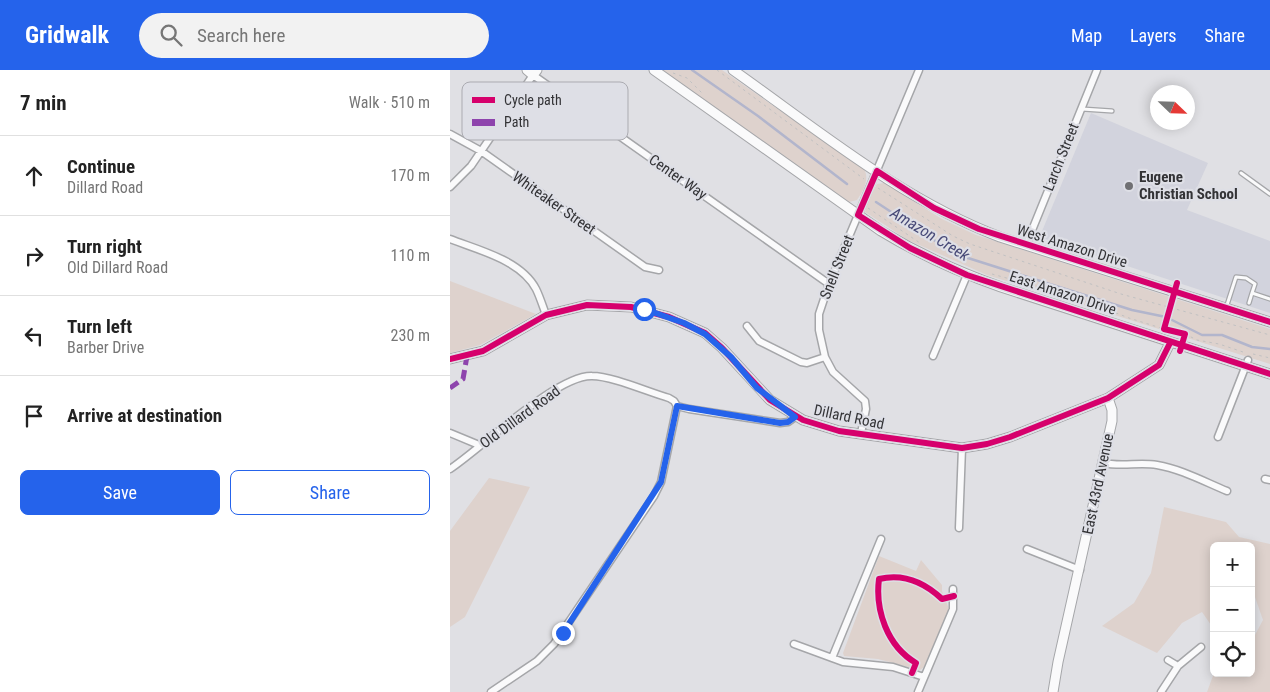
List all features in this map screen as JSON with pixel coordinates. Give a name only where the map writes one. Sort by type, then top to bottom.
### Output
[{"type":"street","name":"East Amazon Drive","points":[[654,70],[858,215],[910,248],[967,275],[1170,343],[1247,363],[1270,374]]},
{"type":"street","name":"Snell Street","points":[[861,434],[866,409],[865,401],[833,372],[825,357],[818,322],[821,306],[829,284],[919,70]]},
{"type":"street","name":"Larch Street","points":[[1026,245],[1097,70]]},
{"type":"street","name":"West Amazon Drive","points":[[736,71],[914,196],[957,220],[1026,245],[1270,322]]},
{"type":"street","name":"Center Way","points":[[532,72],[546,82]]},
{"type":"street","name":"Whiteaker Street","points":[[450,134],[481,151],[645,267],[659,270]]},
{"type":"street","points":[[450,187],[459,180],[488,140]]},
{"type":"street","name":"Center Way","points":[[627,140],[829,284]]},
{"type":"street","points":[[450,239],[502,261],[526,276],[536,288],[546,315]]},
{"type":"street","points":[[933,356],[967,275]]},
{"type":"street","name":"Dillard Road","points":[[450,359],[483,351],[546,315],[587,306],[618,305],[644,309],[684,323],[714,340],[757,388],[795,417],[820,427],[962,448],[975,447],[1003,439],[1108,398],[1159,365],[1170,343]]},
{"type":"street","points":[[747,326],[759,341],[800,362],[807,363],[825,357]]},
{"type":"street","points":[[1218,437],[1247,363]]},
{"type":"street","name":"Old Dillard Road","points":[[450,469],[551,392],[589,376],[605,378],[669,398],[677,406],[780,423],[788,422],[795,417]]},
{"type":"street","name":"East 43rd Avenue","points":[[1053,692],[1060,648],[1080,570],[1112,415],[1108,398]]},
{"type":"street","points":[[491,692],[537,661],[554,644],[654,496],[661,482],[677,406]]},
{"type":"street","points":[[450,433],[479,446]]},
{"type":"street","points":[[959,528],[962,448]]},
{"type":"street","points":[[1103,463],[1119,466],[1160,465],[1227,491]]},
{"type":"street","points":[[832,658],[881,539]]},
{"type":"street","points":[[1027,549],[1080,570]]},
{"type":"street","points":[[918,692],[953,609],[953,590]]},
{"type":"street","points":[[794,644],[832,658],[853,663],[893,667],[924,677]]},
{"type":"street","points":[[1161,692],[1178,666],[1201,648]]},
{"type":"street","points":[[1168,660],[1178,666]]},
{"type":"lane","points":[[1081,109],[1112,111]]},
{"type":"lane","points":[[1241,173],[1270,194]]},
{"type":"lane","points":[[1226,308],[1236,277],[1246,278],[1255,284],[1249,303]]},
{"type":"lane","points":[[1252,293],[1270,299]]},
{"type":"path","points":[[670,72],[687,78],[709,99]]},
{"type":"path","points":[[863,205],[924,246]]},
{"type":"path","points":[[989,274],[1014,279],[1075,297],[1129,318],[1169,328],[1184,337],[1247,363],[1263,364]]},
{"type":"path","points":[[1168,313],[1174,292]]},
{"type":"path","points":[[1184,337],[1219,344],[1270,358]]},
{"type":"shaded area","points":[[662,70],[722,70],[864,169],[866,181],[859,197],[857,200],[849,202]]},
{"type":"shaded area","name":"Eugene Christian School","points":[[1091,113],[1208,163],[1187,210],[1270,241],[1270,313],[1040,236]]},
{"type":"shaded area","points":[[884,183],[942,219],[976,235],[1270,329],[1270,364],[987,275],[908,240],[865,212],[868,200],[877,184]]},
{"type":"shaded area","points":[[450,281],[536,314],[480,345],[450,353]]},
{"type":"shaded area","points":[[489,478],[530,487],[465,617],[450,627],[450,531]]},
{"type":"shaded area","points":[[1164,507],[1226,522],[1239,537],[1270,544],[1270,692],[1207,692],[1213,677],[1255,677],[1255,635],[1263,620],[1255,597],[1255,542],[1210,542],[1210,624],[1202,612],[1182,623],[1157,653],[1102,626],[1134,603],[1151,573]]},
{"type":"shaded area","points":[[879,556],[916,571],[921,560],[942,585],[942,591],[949,609],[924,667],[920,670],[878,659],[844,656],[843,653]]},
{"type":"waterway","name":"Amazon Creek","points":[[692,70],[758,116],[847,184]]},
{"type":"waterway","name":"Amazon Creek","points":[[876,202],[943,246],[968,258],[1132,310],[1166,317],[1202,335],[1222,335],[1252,347],[1270,349]]},
{"type":"marked path","points":[[450,388],[463,379],[467,356]]},
{"type":"cycle path","points":[[1270,322],[979,229],[934,208],[877,171],[858,215],[910,248],[967,275],[1270,374]]},
{"type":"cycle path","points":[[1177,283],[1164,329],[1185,334],[1180,351]]},
{"type":"cycle path","points":[[450,359],[483,351],[546,315],[587,305],[631,307],[669,317],[705,333],[722,348],[770,400],[803,420],[839,431],[962,448],[987,444],[1010,437],[1108,398],[1159,365],[1170,343]]},
{"type":"cycle path","points":[[912,673],[916,663],[897,647],[890,637],[881,615],[878,591],[879,579],[888,577],[905,578],[921,584],[942,599],[954,596]]},
{"type":"place","name":"Eugene Christian School","points":[[1129,186]]},
{"type":"route","points":[[563,633],[578,606],[654,496],[661,482],[677,406],[780,423],[788,422],[795,417],[770,400],[757,388],[714,340],[696,328],[668,316],[644,309]]}]
